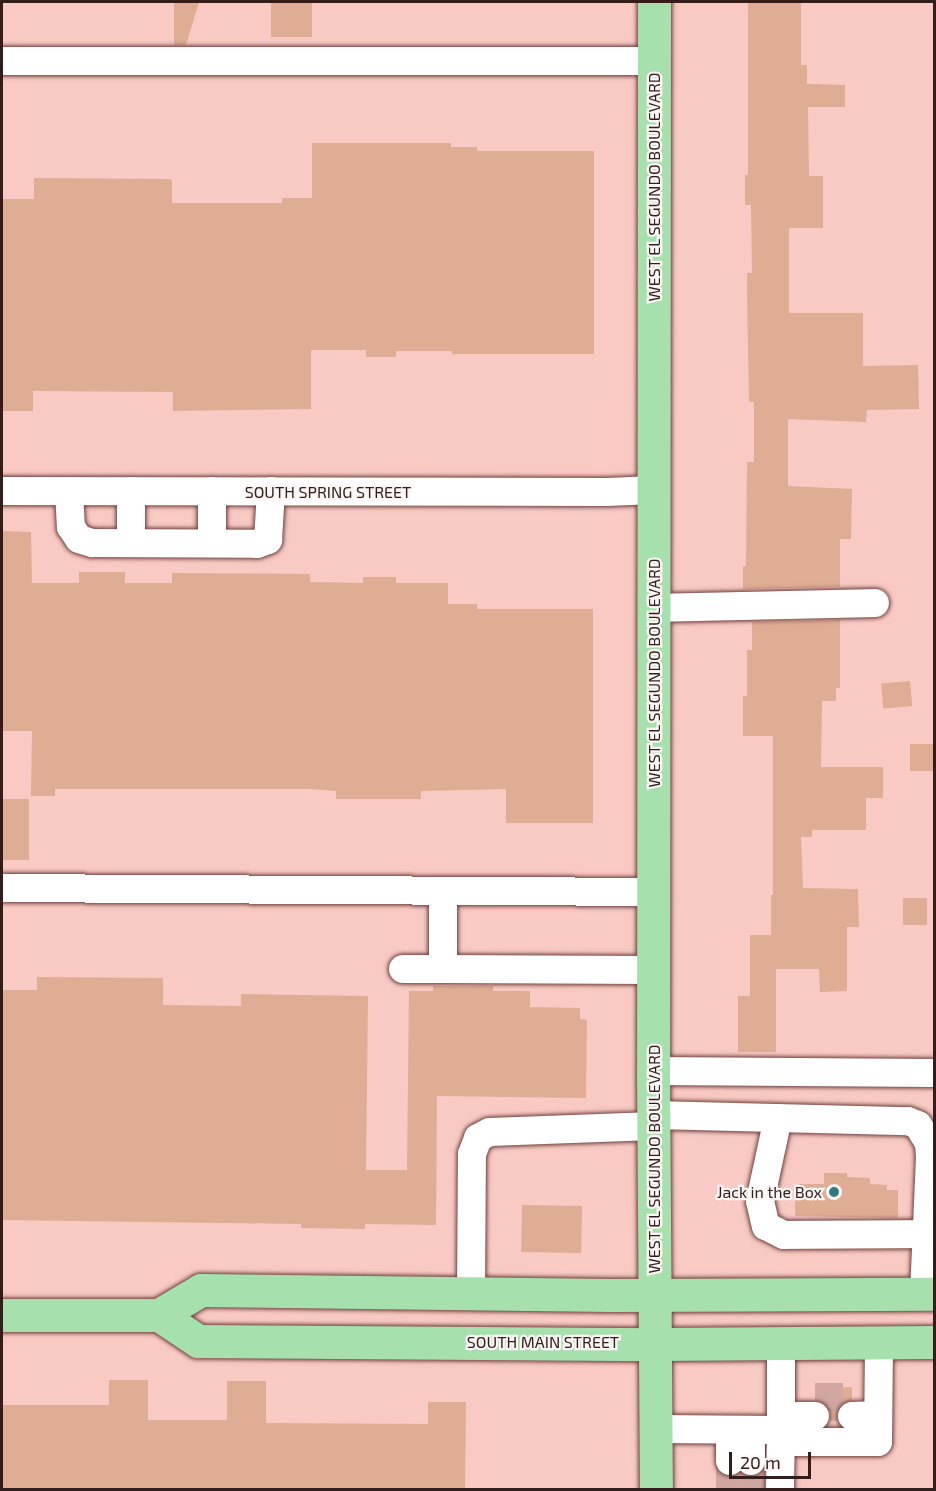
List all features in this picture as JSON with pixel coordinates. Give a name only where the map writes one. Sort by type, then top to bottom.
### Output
[{"type":"main road","name":"WEST EL SEGUNDO BOULEVARD","points":[[654,2],[653,1071],[656,1490]]},
{"type":"main road","points":[[2,1315],[159,1315],[201,1290],[929,1294]]},
{"type":"main road","name":"SOUTH MAIN STREET","points":[[159,1315],[198,1341],[656,1344],[934,1342]]},
{"type":"street","points":[[2,61],[654,61]]},
{"type":"street","name":"SOUTH SPRING STREET","points":[[2,491],[607,492],[654,490]]},
{"type":"street","points":[[69,491],[71,527],[79,539],[92,543],[257,544],[268,540],[271,491]]},
{"type":"street","points":[[131,491],[131,543]]},
{"type":"street","points":[[212,491],[212,543]]},
{"type":"street","points":[[654,608],[875,603]]},
{"type":"street","points":[[2,888],[653,892]]},
{"type":"street","points":[[443,969],[444,891]]},
{"type":"street","points":[[403,969],[653,970]]},
{"type":"street","points":[[653,1071],[934,1073]]},
{"type":"street","points":[[778,1118],[760,1201],[766,1226],[784,1235],[927,1234]]},
{"type":"street","points":[[471,1293],[472,1155],[478,1138],[490,1132],[654,1120],[778,1118],[908,1121],[918,1125],[929,1143],[930,1157],[927,1234],[929,1294]]},
{"type":"street","points":[[781,1421],[878,1442],[865,1406],[879,1342]]},
{"type":"street","points":[[780,1490],[781,1343]]},
{"type":"street","points":[[656,1429],[740,1430],[781,1421],[815,1406]]},
{"type":"street","points":[[740,1430],[741,1461]]},
{"type":"building","points":[[174,2],[199,2],[186,45],[174,45]]},
{"type":"building","points":[[271,2],[312,2],[312,37],[271,37]]},
{"type":"building","points":[[748,2],[801,3],[801,65],[807,65],[807,84],[845,85],[845,107],[808,107],[809,176],[823,176],[823,228],[789,228],[789,313],[863,313],[863,366],[918,365],[919,409],[867,410],[866,422],[788,419],[788,486],[852,489],[851,539],[840,539],[840,587],[743,589],[743,566],[746,566],[747,462],[754,462],[754,402],[749,402],[747,294],[747,273],[752,273],[751,205],[745,205],[745,175],[748,175]]},
{"type":"building","points":[[312,143],[451,143],[451,147],[477,147],[477,151],[594,151],[594,354],[452,354],[452,351],[396,351],[396,357],[366,357],[366,350],[311,350],[311,409],[173,411],[173,392],[33,391],[33,411],[2,411],[2,199],[34,199],[34,178],[170,179],[172,181],[172,203],[282,203],[282,198],[312,198]]},
{"type":"building","points":[[2,531],[31,532],[32,583],[79,583],[79,572],[125,572],[125,583],[172,583],[172,573],[310,574],[310,582],[363,583],[363,577],[396,577],[396,583],[448,583],[448,604],[477,604],[477,609],[593,609],[593,823],[506,823],[506,789],[421,791],[421,799],[336,799],[336,791],[310,789],[55,789],[55,796],[31,796],[32,731],[2,731]]},
{"type":"building","points":[[840,620],[840,688],[836,688],[836,701],[822,701],[821,767],[883,767],[883,798],[866,798],[866,830],[812,830],[812,837],[801,837],[803,888],[858,889],[859,927],[847,927],[847,991],[820,992],[819,969],[776,969],[776,1052],[738,1052],[738,996],[750,996],[750,935],[771,935],[771,895],[773,895],[773,736],[743,736],[743,696],[747,696],[747,650],[752,650],[752,622]]},
{"type":"building","points":[[910,681],[912,706],[883,708],[881,684]]},
{"type":"building","points":[[910,744],[934,744],[934,771],[910,771]]},
{"type":"building","points":[[2,799],[29,799],[29,860],[2,860]]},
{"type":"building","points":[[903,898],[927,898],[927,925],[903,925]]},
{"type":"building","points":[[37,977],[163,978],[163,1005],[241,1006],[241,994],[368,996],[366,1170],[407,1170],[409,991],[433,991],[433,986],[493,986],[493,991],[530,991],[530,1007],[580,1008],[580,1019],[587,1020],[586,1098],[437,1096],[436,1225],[365,1224],[365,1229],[301,1228],[301,1224],[2,1220],[2,990],[37,990]]},
{"type":"building","points":[[824,1173],[847,1173],[847,1177],[870,1178],[870,1184],[887,1185],[887,1190],[898,1190],[898,1218],[795,1216],[795,1192],[799,1192],[799,1184],[824,1184]]},
{"type":"building","points":[[522,1205],[582,1206],[581,1253],[521,1252]]},
{"type":"building","points":[[109,1380],[148,1380],[148,1420],[227,1420],[227,1381],[266,1381],[266,1423],[428,1424],[428,1402],[466,1402],[465,1490],[2,1490],[2,1405],[109,1405]]},
{"type":"building","points":[[852,1387],[852,1400],[838,1408],[837,1421],[830,1421],[830,1408],[824,1402],[815,1400],[815,1388]]},
{"type":"building","points":[[741,1473],[750,1477],[759,1475],[759,1490],[725,1490],[725,1476],[731,1477]]},
{"type":"tunnel","points":[[815,1397],[852,1397]]},
{"type":"tunnel","points":[[730,1461],[730,1490]]},
{"type":"tunnel","points":[[751,1461],[751,1490]]},
{"type":"place","name":"Jack in the Box","points":[[834,1192]]}]
